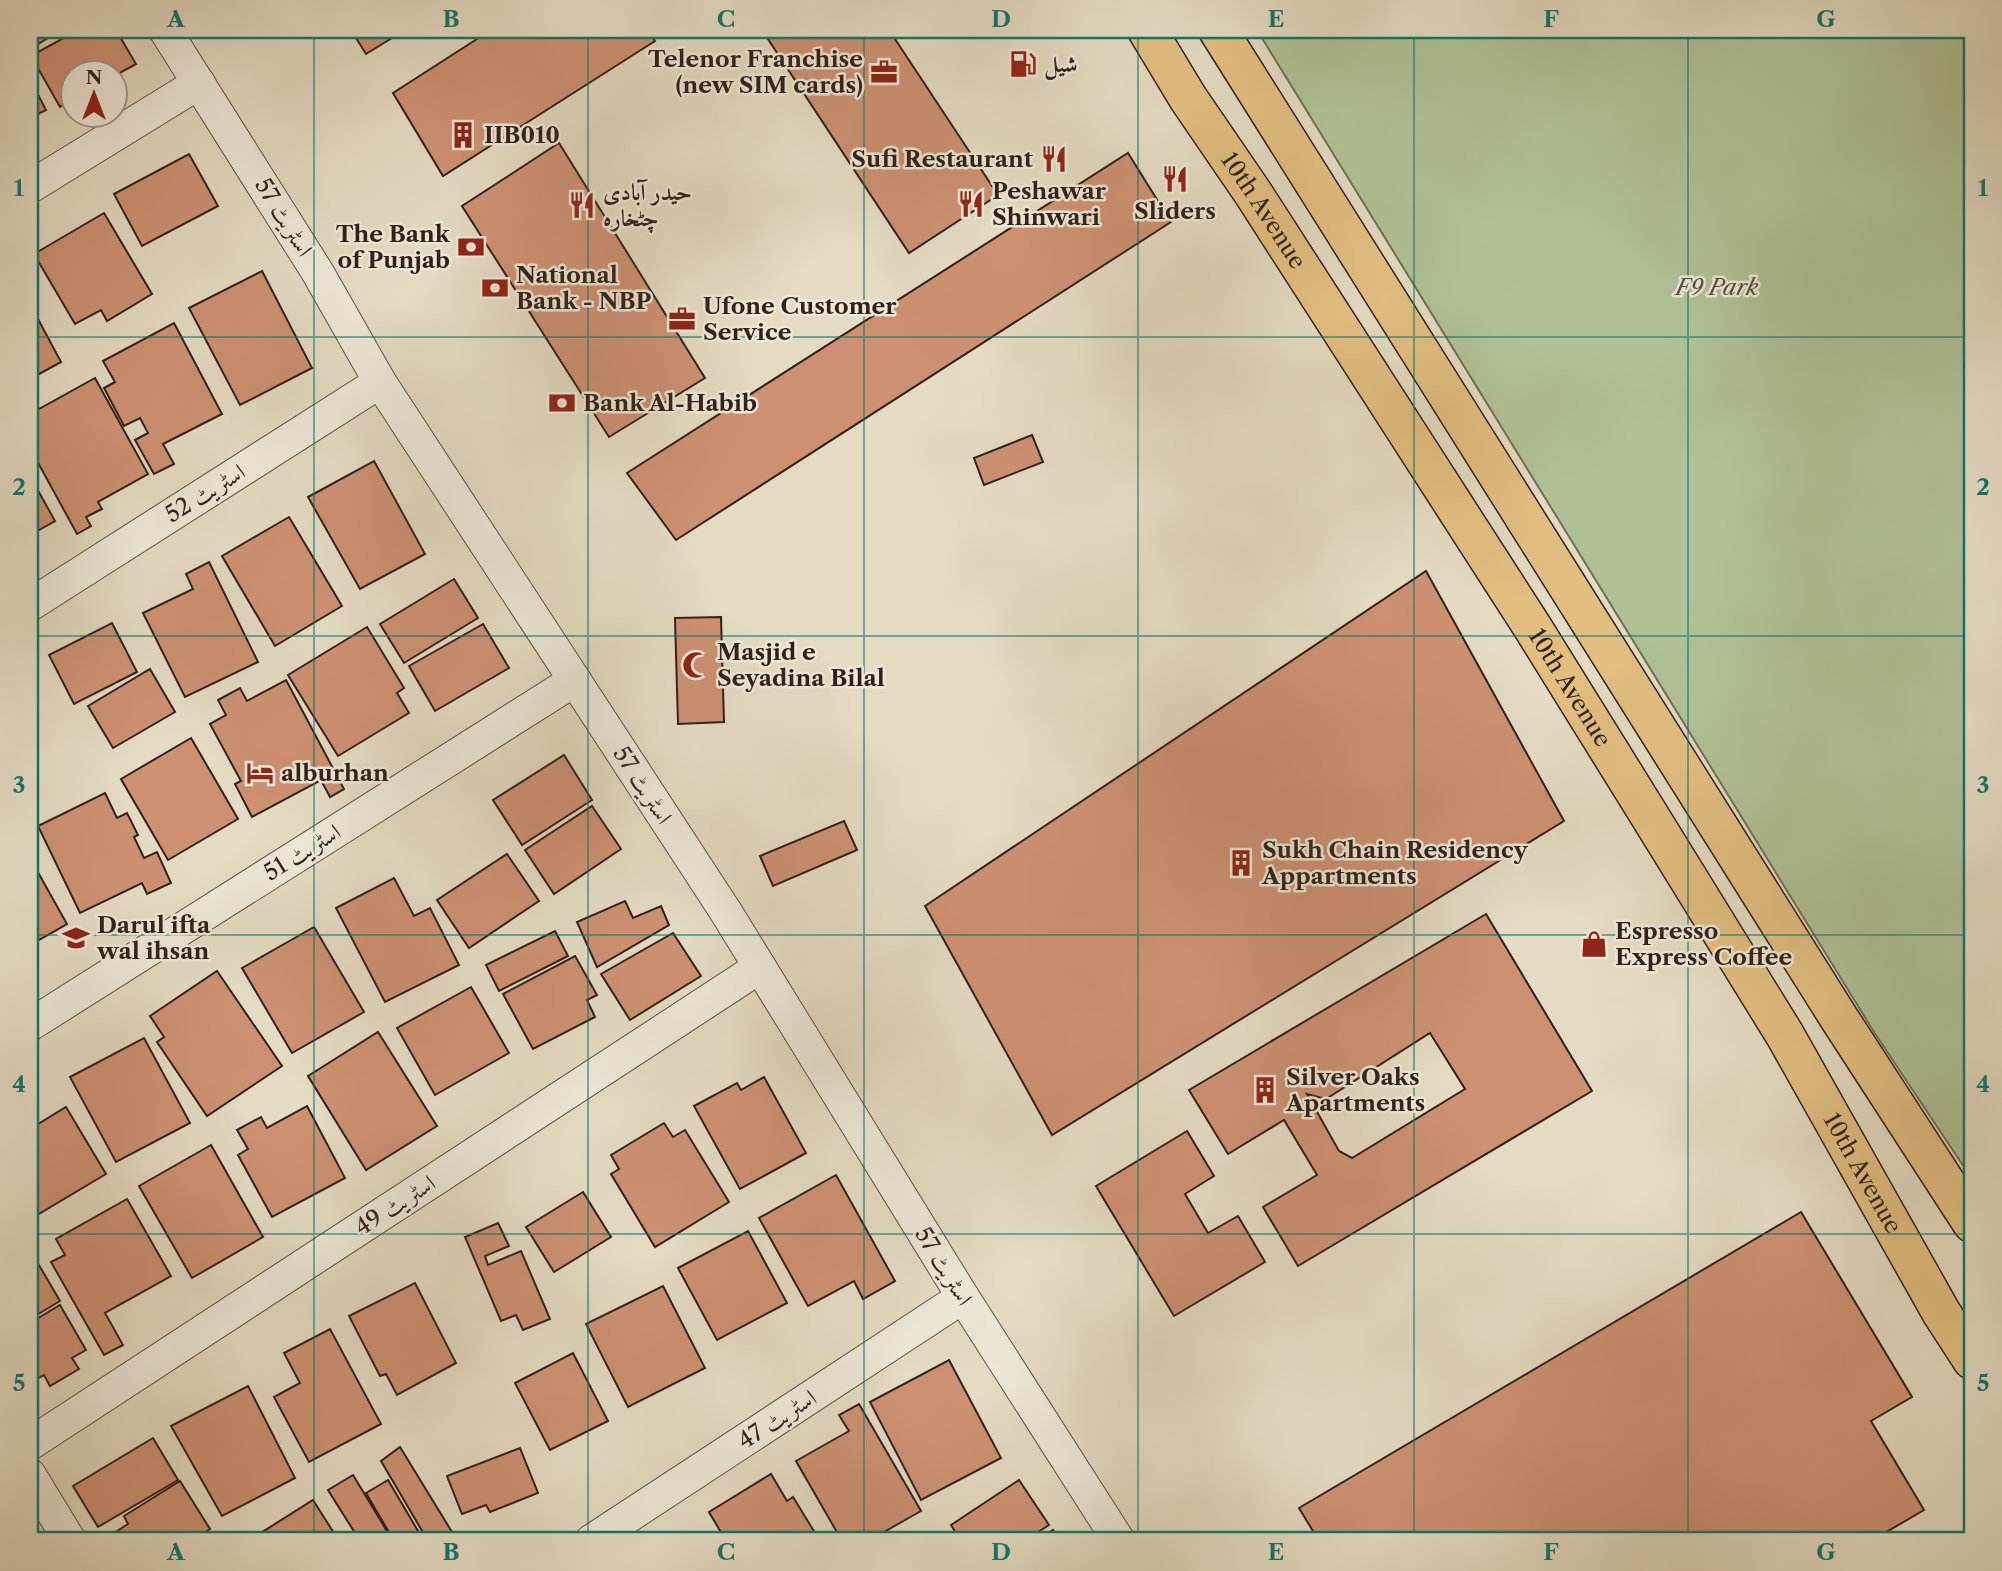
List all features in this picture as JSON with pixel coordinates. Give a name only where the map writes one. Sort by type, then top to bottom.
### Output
[{"type":"main road","name":"10th Avenue","points":[[1147,30],[1188,98],[1253,192],[1426,462],[1785,1035],[1941,1312],[1972,1360]]},
{"type":"main road","points":[[1218,30],[1831,1006],[1972,1223]]},
{"type":"main road","points":[[1426,462],[1472,432]]},
{"type":"street","name":"اسٹریٹ 57","points":[[165,30],[318,273],[380,382],[760,967],[963,1297],[1119,1541]]},
{"type":"street","points":[[30,187],[199,83]]},
{"type":"street","name":"اسٹریٹ 52","points":[[30,604],[380,382]]},
{"type":"street","name":"اسٹریٹ 51","points":[[30,1025],[575,680]]},
{"type":"street","name":"اسٹریٹ 49","points":[[30,1444],[760,967]]},
{"type":"street","name":"اسٹریٹ 47","points":[[591,1541],[963,1297]]},
{"type":"street","points":[[30,1475],[70,1541]]},
{"type":"green space","name":"F9 Park","points":[[1257,30],[1972,30],[1972,1179],[1874,1032]]},
{"type":"building","points":[[30,30],[61,30],[30,49]]},
{"type":"building","points":[[78,30],[116,30],[136,64],[130,67],[130,60],[60,60],[60,107],[31,56]]},
{"type":"building","points":[[351,30],[405,30],[366,54]]},
{"type":"building","name":"IIB010","points":[[491,30],[648,30],[655,41],[443,176],[393,93]]},
{"type":"building","points":[[769,30],[889,30],[998,195],[909,253],[764,33]]},
{"type":"building","points":[[33,85],[46,110],[30,118],[30,86]]},
{"type":"building","points":[[559,143],[705,378],[609,437],[462,206]]},
{"type":"building","points":[[1128,153],[1171,222],[676,540],[627,473]]},
{"type":"building","points":[[189,154],[218,206],[142,246],[114,194]]},
{"type":"building","points":[[104,213],[152,294],[107,321],[101,310],[75,324],[34,254]]},
{"type":"building","points":[[262,271],[312,368],[240,405],[189,308]]},
{"type":"building","points":[[30,304],[61,362],[30,379]]},
{"type":"building","points":[[174,323],[222,414],[163,444],[174,464],[154,474],[135,440],[148,433],[140,418],[124,426],[104,388],[115,382],[103,361]]},
{"type":"building","points":[[95,378],[148,474],[98,502],[102,509],[86,517],[91,526],[77,534],[30,448],[30,433],[34,430],[30,414]]},
{"type":"building","points":[[1032,435],[1043,462],[984,485],[974,458]]},
{"type":"building","points":[[374,461],[425,554],[360,589],[308,497]]},
{"type":"building","points":[[30,476],[55,521],[30,535]]},
{"type":"building","points":[[289,517],[342,606],[275,646],[222,556]]},
{"type":"building","points":[[209,562],[258,662],[185,697],[143,613],[193,589],[186,574]]},
{"type":"building","name":"Sukh Chain Residency Appartments","points":[[1426,571],[1564,821],[1052,1135],[925,906]]},
{"type":"building","points":[[454,579],[478,618],[404,663],[380,624]]},
{"type":"building","points":[[721,617],[724,722],[678,724],[675,618]]},
{"type":"building","points":[[112,623],[137,672],[74,704],[49,655]]},
{"type":"building","points":[[483,624],[509,668],[435,711],[409,666]]},
{"type":"building","points":[[367,627],[404,688],[397,693],[409,713],[338,756],[288,675]]},
{"type":"building","points":[[150,669],[175,712],[113,748],[88,706]]},
{"type":"building","points":[[286,680],[344,789],[330,797],[321,780],[252,817],[235,784],[241,781],[210,724],[226,715],[218,700],[240,688],[247,701]]},
{"type":"building","points":[[191,738],[238,819],[168,860],[121,779]]},
{"type":"building","points":[[564,755],[592,800],[522,845],[493,800]]},
{"type":"building","points":[[105,793],[117,818],[127,813],[138,835],[134,837],[144,858],[157,852],[171,883],[147,894],[142,883],[80,913],[38,826]]},
{"type":"building","points":[[592,806],[621,849],[554,894],[525,850]]},
{"type":"building","points":[[844,821],[857,850],[773,886],[760,856]]},
{"type":"building","points":[[507,854],[539,901],[469,948],[437,900]]},
{"type":"building","points":[[30,858],[67,924],[30,945]]},
{"type":"building","points":[[394,878],[414,916],[430,908],[459,965],[385,1002],[336,908]]},
{"type":"building","points":[[625,901],[633,918],[661,906],[669,925],[597,967],[577,922]]},
{"type":"building","name":"Silver Oaks Apartments","points":[[1486,914],[1592,1091],[1298,1266],[1263,1207],[1317,1175],[1284,1120],[1228,1154],[1189,1090]],"holes":[[[1430,1033],[1465,1089],[1352,1158],[1339,1151],[1307,1094],[1326,1099]]]},
{"type":"building","points":[[314,927],[364,1012],[292,1053],[242,968]]},
{"type":"building","points":[[555,931],[568,956],[499,991],[486,965]]},
{"type":"building","points":[[673,933],[701,976],[630,1020],[601,974]]},
{"type":"building","points":[[575,956],[597,995],[587,1000],[595,1017],[533,1049],[503,994]]},
{"type":"building","points":[[217,971],[282,1066],[207,1116],[157,1042],[164,1037],[150,1016]]},
{"type":"building","points":[[471,987],[509,1053],[435,1095],[397,1028]]},
{"type":"building","points":[[378,1032],[437,1126],[366,1170],[308,1076]]},
{"type":"building","points":[[144,1038],[190,1123],[116,1162],[70,1077]]},
{"type":"building","points":[[764,1077],[806,1153],[740,1189],[694,1106],[737,1083],[741,1090]]},
{"type":"building","points":[[307,1106],[345,1178],[272,1217],[238,1155],[248,1149],[237,1130],[261,1117],[267,1128]]},
{"type":"building","points":[[66,1107],[106,1174],[37,1215],[30,1202],[30,1110],[38,1124]]},
{"type":"building","points":[[664,1123],[673,1137],[685,1130],[729,1202],[655,1247],[611,1174],[619,1169],[611,1155]]},
{"type":"building","points":[[1187,1131],[1214,1176],[1185,1194],[1208,1233],[1238,1216],[1265,1262],[1174,1316],[1096,1186]]},
{"type":"building","points":[[211,1145],[263,1237],[192,1278],[139,1186]]},
{"type":"building","points":[[836,1175],[895,1281],[863,1299],[854,1281],[808,1306],[759,1218]]},
{"type":"building","points":[[583,1192],[611,1237],[554,1272],[526,1227]]},
{"type":"building","points":[[127,1199],[171,1276],[105,1313],[123,1345],[104,1355],[51,1262],[65,1255],[56,1239]]},
{"type":"building","points":[[1801,1212],[1912,1397],[1871,1421],[1924,1510],[1871,1541],[1319,1541],[1299,1508]]},
{"type":"building","points":[[498,1223],[509,1246],[485,1256],[488,1265],[521,1251],[550,1319],[523,1330],[516,1315],[501,1321],[465,1237]]},
{"type":"building","points":[[748,1231],[787,1303],[717,1340],[678,1268]]},
{"type":"building","points":[[36,1260],[60,1301],[30,1319],[30,1264]]},
{"type":"building","points":[[415,1283],[456,1363],[397,1395],[386,1374],[380,1376],[349,1316]]},
{"type":"building","points":[[663,1286],[705,1368],[628,1407],[586,1324]]},
{"type":"building","points":[[60,1305],[86,1350],[72,1358],[79,1369],[50,1386],[44,1375],[30,1383],[30,1323]]},
{"type":"building","points":[[330,1329],[381,1424],[309,1462],[274,1397],[300,1383],[284,1353]]},
{"type":"building","points":[[573,1353],[608,1421],[550,1450],[515,1383]]},
{"type":"building","points":[[949,1360],[1001,1458],[921,1500],[870,1402]]},
{"type":"building","points":[[248,1386],[295,1478],[222,1516],[171,1426]]},
{"type":"building","points":[[859,1404],[921,1511],[868,1541],[842,1541],[796,1461],[849,1431],[839,1415]]},
{"type":"building","points":[[153,1438],[178,1480],[98,1527],[73,1486]]},
{"type":"building","points":[[400,1447],[452,1532],[434,1541],[428,1541],[381,1461]]},
{"type":"building","points":[[520,1448],[538,1493],[490,1512],[486,1505],[462,1514],[447,1476]]},
{"type":"building","points":[[771,1474],[787,1501],[793,1497],[820,1541],[726,1541],[709,1512]]},
{"type":"building","points":[[353,1475],[393,1541],[360,1541],[328,1490]]},
{"type":"building","points":[[388,1480],[421,1536],[412,1541],[394,1541],[366,1493]]},
{"type":"building","points":[[1019,1480],[1049,1525],[1024,1541],[961,1541],[951,1525]]},
{"type":"building","points":[[180,1481],[210,1529],[191,1541],[111,1541],[108,1537],[128,1524],[124,1516]]},
{"type":"building","points":[[313,1500],[339,1541],[248,1541]]},
{"type":"building","points":[[1053,1530],[1060,1541],[1036,1541]]},
{"type":"place","name":"شیل","points":[[1023,64]]},
{"type":"place","name":"Telenor Franchise (new SIM cards)","points":[[884,72]]},
{"type":"place","name":"IIB010","points":[[463,135]]},
{"type":"place","name":"Sufi Restaurant","points":[[1054,159]]},
{"type":"place","name":"Sliders","points":[[1175,179]]},
{"type":"place","name":"Peshawar Shinwari","points":[[971,204]]},
{"type":"place","name":"حیدر آبادی چٹخارہ","points":[[582,205]]},
{"type":"place","name":"The Bank of Punjab","points":[[471,247]]},
{"type":"place","name":"National Bank - NBP","points":[[495,288]]},
{"type":"place","name":"Ufone Customer Service","points":[[682,319]]},
{"type":"place","name":"Bank Al-Habib","points":[[562,403]]},
{"type":"place","name":"Masjid e Seyadina Bilal","points":[[696,665]]},
{"type":"place","name":"alburhan","points":[[260,773]]},
{"type":"place","name":"Sukh Chain Residency Appartments","points":[[1241,863]]},
{"type":"place","name":"Darul ifta wal ihsan","points":[[76,938]]},
{"type":"place","name":"Espresso Express Coffee","points":[[1594,944]]},
{"type":"place","name":"Silver Oaks Apartments","points":[[1265,1090]]}]
